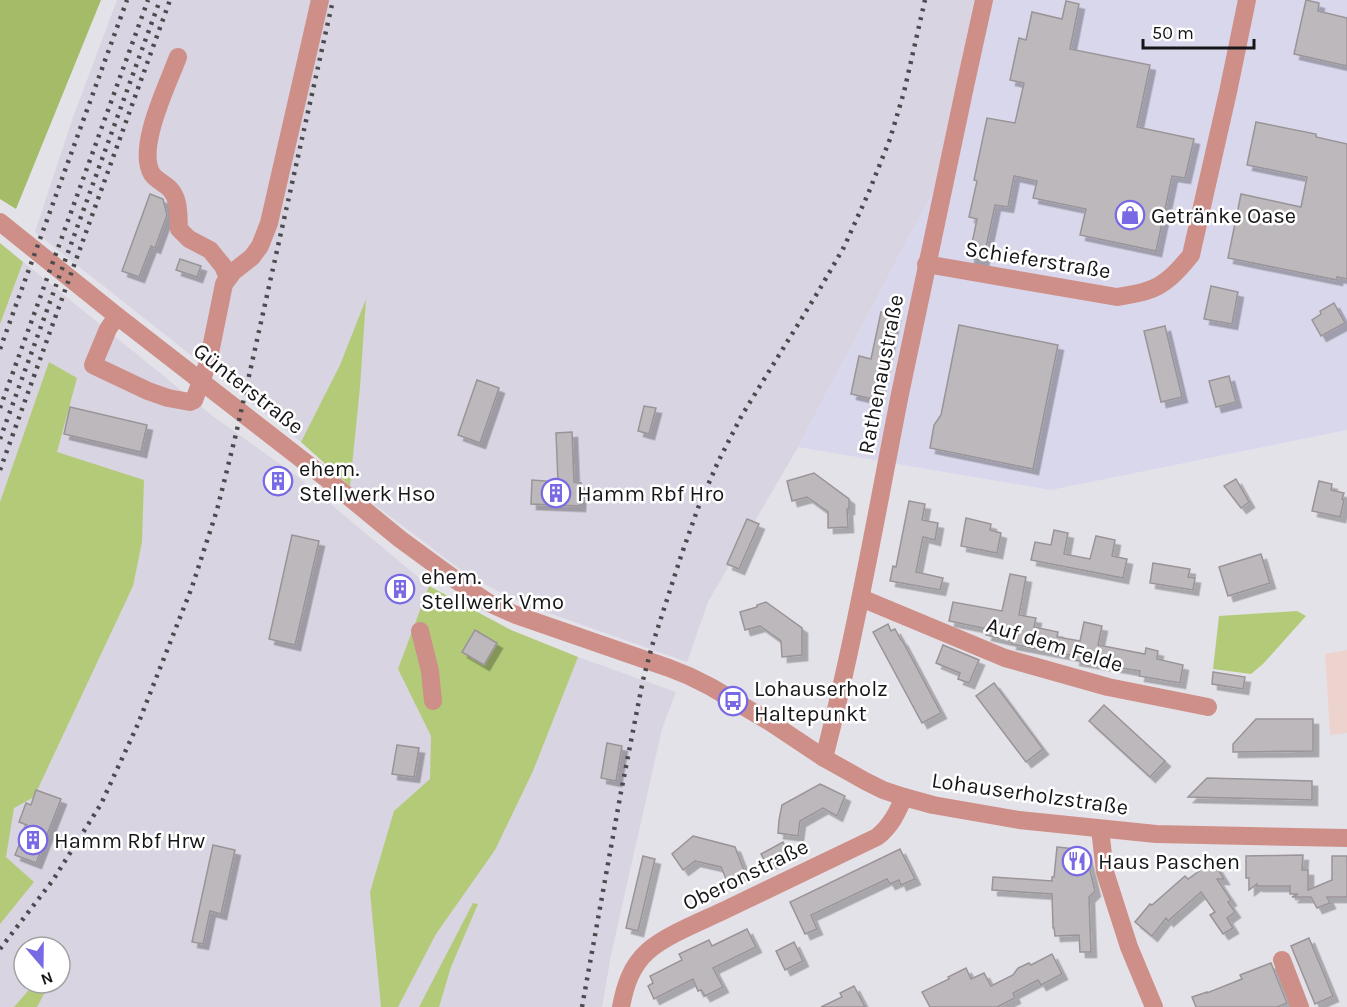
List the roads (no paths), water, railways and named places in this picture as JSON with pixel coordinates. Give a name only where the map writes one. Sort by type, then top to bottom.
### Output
[{"type":"street","points":[[117,316],[108,329],[93,365],[168,398],[190,402],[194,400],[208,363],[224,284],[233,272],[252,257],[260,246],[269,223],[320,0]]},
{"type":"street","name":"Rathenaustraße","points":[[824,758],[861,598],[926,264],[984,0]]},
{"type":"street","name":"Schieferstraße","points":[[926,264],[1117,297],[1148,291],[1167,280],[1191,255],[1247,0]]},
{"type":"street","points":[[178,57],[149,134],[147,158],[152,174],[171,190],[177,201],[179,229],[189,239],[210,250],[223,266],[228,278]]},
{"type":"street","name":"Günterstraße","points":[[0,222],[400,538],[471,591],[489,603],[516,615],[669,668]]},
{"type":"street","name":"Auf dem Felde","points":[[861,598],[1005,658],[1108,687],[1208,707]]},
{"type":"street","points":[[420,631],[430,671],[433,701]]},
{"type":"street","name":"Lohauserholzstraße","points":[[669,668],[718,692],[770,722],[824,758],[883,790],[933,805],[1019,820],[1156,834],[1347,838]]},
{"type":"street","name":"Oberonstraße","points":[[621,1007],[624,990],[634,967],[657,944],[877,837],[894,819],[903,797]]},
{"type":"street","points":[[1100,829],[1105,872],[1129,947],[1154,1007]]},
{"type":"street","points":[[1282,960],[1300,1007]]},
{"type":"railway","points":[[0,349],[127,0]]},
{"type":"railway","points":[[0,408],[148,0]]},
{"type":"railway","points":[[0,439],[160,0]]},
{"type":"railway","points":[[0,470],[170,0]]},
{"type":"railway","points":[[0,949],[53,880],[101,804],[138,724],[192,587],[217,510],[236,434],[333,0]]},
{"type":"railway","points":[[582,1007],[643,680],[681,556],[698,508],[742,415],[844,247],[868,194],[890,139],[904,92],[925,0]]},
{"type":"place","name":"Getränke Oase","points":[[1130,215]]},
{"type":"place","name":"ehem. Stellwerk Hso","points":[[278,481]]},
{"type":"place","name":"Hamm Rbf Hro","points":[[556,493]]},
{"type":"place","name":"ehem. Stellwerk Vmo","points":[[400,589]]},
{"type":"place","name":"Lohauserholz Haltepunkt","points":[[733,701]]},
{"type":"place","name":"Hamm Rbf Hrw","points":[[33,840]]},
{"type":"place","name":"Haus Paschen","points":[[1077,861]]}]
